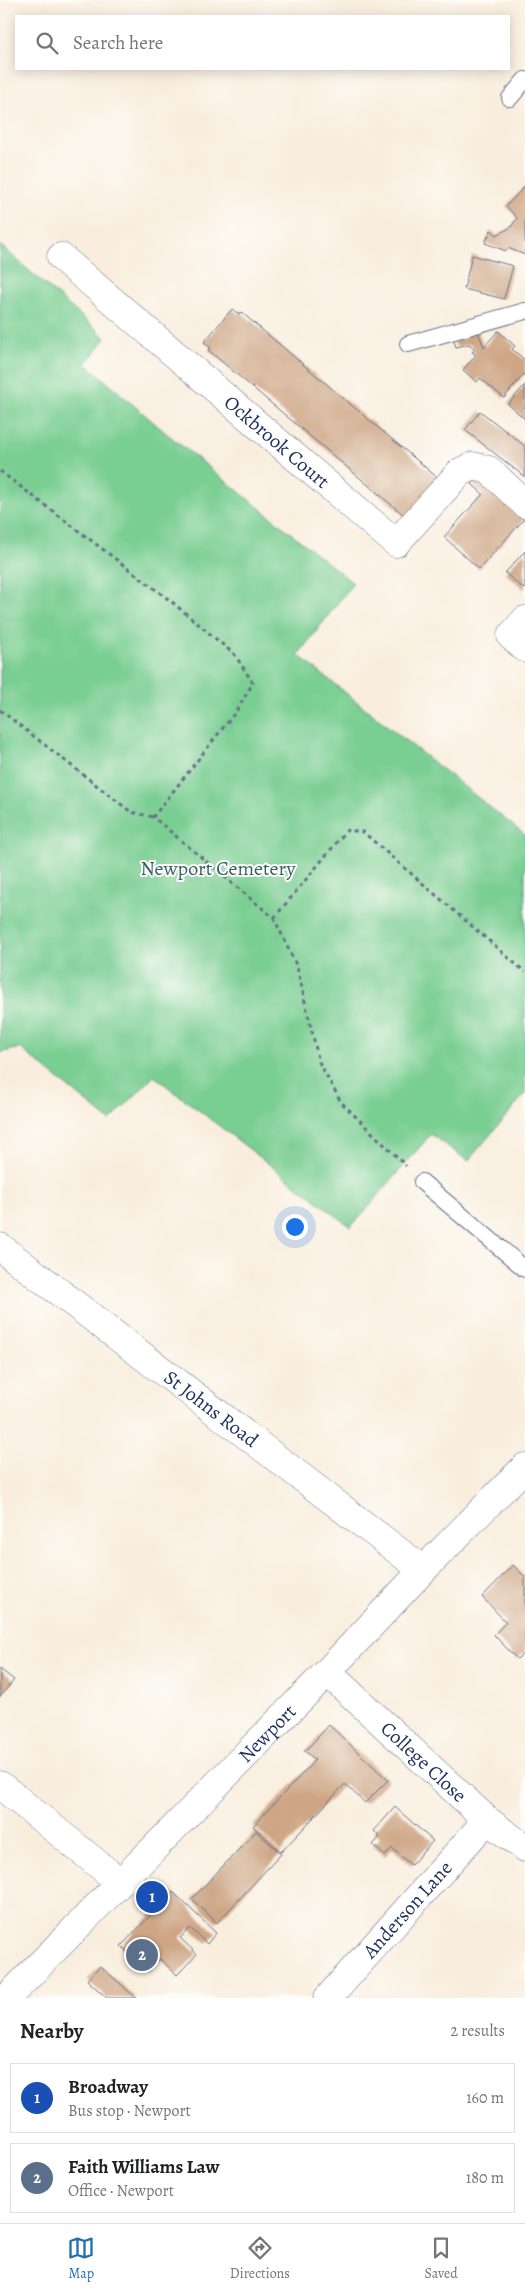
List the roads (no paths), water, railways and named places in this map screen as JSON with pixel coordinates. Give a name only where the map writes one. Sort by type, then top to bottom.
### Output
[{"type":"street","name":"Ockbrook Court","points":[[61,257],[396,543],[460,472],[473,466],[489,470],[525,504]]},
{"type":"street","points":[[525,620],[511,636],[525,648]]},
{"type":"street","name":"St Johns Road","points":[[0,1247],[423,1570]]},
{"type":"street","name":"Newport","points":[[7,1998],[327,1672],[423,1570],[524,1471]]},
{"type":"street","name":"College Close","points":[[327,1672],[487,1820],[525,1848]]},
{"type":"street","points":[[0,1785],[120,1882]]},
{"type":"street","name":"Anderson Lane","points":[[328,1998],[487,1820]]},
{"type":"lane","points":[[510,98],[525,80]]},
{"type":"lane","points":[[408,344],[525,311]]},
{"type":"lane","points":[[422,1182],[525,1269]]},
{"type":"place","name":"Broadway","points":[[152,1897]]},
{"type":"place","name":"Faith Williams Law","points":[[142,1955]]},
{"type":"park label","name":"Newport Cemetery","points":[[218,868]]}]
